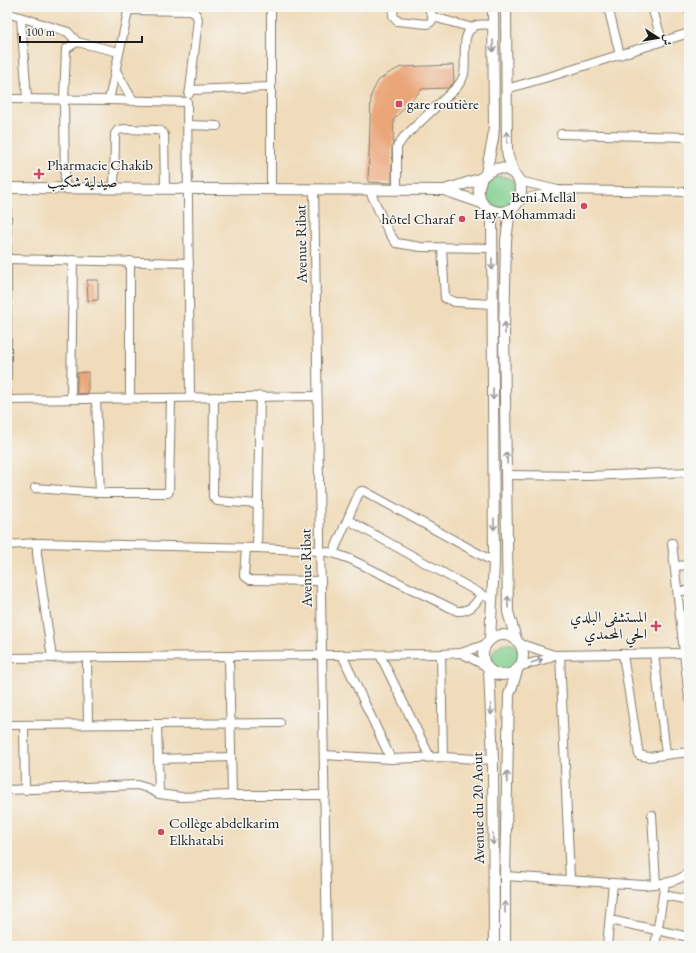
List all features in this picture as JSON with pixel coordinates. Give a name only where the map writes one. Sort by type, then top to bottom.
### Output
[{"type":"main road","points":[[7,188],[444,190],[482,203],[492,211],[504,212],[510,210],[519,200],[521,191],[508,157],[507,150],[506,7]]},
{"type":"main road","points":[[482,203],[479,198],[479,184],[484,176],[493,138],[494,125],[492,8]]},
{"type":"main road","points":[[444,190],[484,176],[493,170],[509,170],[517,178]]},
{"type":"main road","points":[[492,211],[494,562],[488,642],[483,652],[484,662],[487,668],[497,675],[502,676],[512,674],[519,669],[524,655],[508,612],[504,331],[506,241],[510,210]]},
{"type":"main road","points":[[488,642],[497,636],[505,635],[518,642]]},
{"type":"main road","name":"Avenue du 20 Aout","points":[[487,668],[493,760],[494,946]]},
{"type":"main road","name":"Avenue du 20 Aout","points":[[505,946],[504,876],[509,694],[519,669]]},
{"type":"street","points":[[271,7],[271,189]]},
{"type":"street","points":[[394,7],[393,16],[397,21],[427,24],[431,22],[433,17]]},
{"type":"street","points":[[428,7],[433,17],[473,28]]},
{"type":"street","points":[[608,7],[620,55]]},
{"type":"street","points":[[652,7],[662,42]]},
{"type":"street","points":[[688,7],[689,11]]},
{"type":"street","points":[[109,100],[128,9],[190,11],[195,13],[198,19],[190,90],[186,102],[188,125],[190,397]]},
{"type":"street","points":[[7,13],[68,32],[77,42],[119,52]]},
{"type":"street","points":[[22,18],[26,99]]},
{"type":"street","points":[[396,190],[397,147],[403,138],[457,88],[463,78],[466,64],[465,41],[469,32],[477,25],[493,24]]},
{"type":"street","points":[[506,89],[555,76],[689,33]]},
{"type":"street","points":[[65,188],[64,100],[66,49],[77,42]]},
{"type":"street","points":[[115,70],[134,101]]},
{"type":"street","points":[[190,90],[271,87]]},
{"type":"street","points":[[7,99],[186,102]]},
{"type":"street","points":[[188,125],[217,126]]},
{"type":"street","points":[[114,189],[115,134],[118,130],[125,129],[157,130],[162,132],[164,135],[165,189]]},
{"type":"street","points":[[561,134],[689,137]]},
{"type":"street","points":[[517,178],[558,190]]},
{"type":"street","points":[[7,188],[7,420]]},
{"type":"street","name":"Avenue Ribat","points":[[314,189],[327,946]]},
{"type":"street","points":[[369,189],[388,230],[396,243],[442,248],[492,248]]},
{"type":"street","points":[[519,200],[558,190],[689,192]]},
{"type":"street","points":[[442,248],[445,298],[455,302],[492,304]]},
{"type":"street","points":[[7,259],[189,263]]},
{"type":"street","points":[[71,399],[73,260]]},
{"type":"street","points":[[130,262],[130,398]]},
{"type":"street","points":[[257,548],[260,396]]},
{"type":"street","points":[[7,400],[318,396]]},
{"type":"street","points":[[214,397],[213,497],[218,501],[258,504]]},
{"type":"street","points":[[34,488],[100,493],[168,493],[171,398]]},
{"type":"street","points":[[96,399],[100,493]]},
{"type":"street","points":[[507,475],[588,476],[689,472]]},
{"type":"street","points":[[333,553],[358,495],[361,491],[364,491],[494,562]]},
{"type":"street","points":[[348,520],[480,595],[492,600]]},
{"type":"street","points":[[7,545],[37,543],[257,548],[320,551],[350,558],[457,611],[470,608],[475,604],[480,595]]},
{"type":"street","points":[[37,543],[37,554],[52,658]]},
{"type":"street","points":[[672,543],[678,591],[685,619],[689,698]]},
{"type":"street","points":[[246,548],[244,575],[250,580],[321,581]]},
{"type":"street","points":[[675,566],[689,565]]},
{"type":"street","points":[[678,591],[689,590]]},
{"type":"street","points":[[7,658],[441,654],[460,653],[488,642]]},
{"type":"street","points":[[518,642],[557,655],[687,653]]},
{"type":"street","points":[[460,653],[487,668]]},
{"type":"street","points":[[441,654],[444,757]]},
{"type":"street","points":[[654,654],[666,754]]},
{"type":"street","points":[[380,655],[430,757]]},
{"type":"street","points":[[519,669],[557,655]]},
{"type":"street","points":[[557,655],[570,880]]},
{"type":"street","points":[[624,655],[639,755],[644,757],[689,752]]},
{"type":"street","points":[[342,656],[391,759]]},
{"type":"street","points":[[229,657],[232,795]]},
{"type":"street","points":[[87,658],[88,724]]},
{"type":"street","points":[[7,725],[280,723]]},
{"type":"street","points":[[157,724],[159,794]]},
{"type":"street","points":[[24,725],[25,790]]},
{"type":"street","points":[[324,755],[391,759],[444,757],[493,760]]},
{"type":"street","points":[[158,759],[231,757]]},
{"type":"street","points":[[7,790],[137,785],[159,794],[181,797],[232,795],[324,795]]},
{"type":"street","points":[[652,815],[656,884]]},
{"type":"street","points":[[504,876],[643,885],[665,883],[687,876]]},
{"type":"street","points":[[655,946],[665,883]]},
{"type":"street","points":[[607,946],[613,884]]},
{"type":"street","points":[[663,895],[689,900]]},
{"type":"street","points":[[610,920],[689,937]]},
{"type":"green space","points":[[498,176],[507,177],[514,181],[519,198],[502,211],[487,202],[485,194],[488,184]]},
{"type":"green space","points":[[507,643],[518,647],[522,658],[518,669],[507,673],[496,669],[492,658],[496,647]]},
{"type":"building","points":[[453,65],[454,82],[448,88],[422,89],[394,119],[392,183],[368,182],[371,95],[378,81],[401,67]]},
{"type":"building","points":[[87,280],[98,280],[98,300],[88,301]]},
{"type":"building","points":[[88,372],[88,393],[77,394],[77,373]]},
{"type":"place","name":"gare routière","points":[[399,104]]},
{"type":"place","name":"Pharmacie Chakib صيدلية شكيب","points":[[39,174]]},
{"type":"place","name":"Beni Mellal Hay Mohammadi","points":[[584,206]]},
{"type":"place","name":"hôtel Charaf","points":[[462,219]]},
{"type":"place","name":"المستشفى البلدي الحي المحمدي","points":[[656,626]]},
{"type":"place","name":"Collège abdelkarim Elkhatabi","points":[[161,832]]}]
